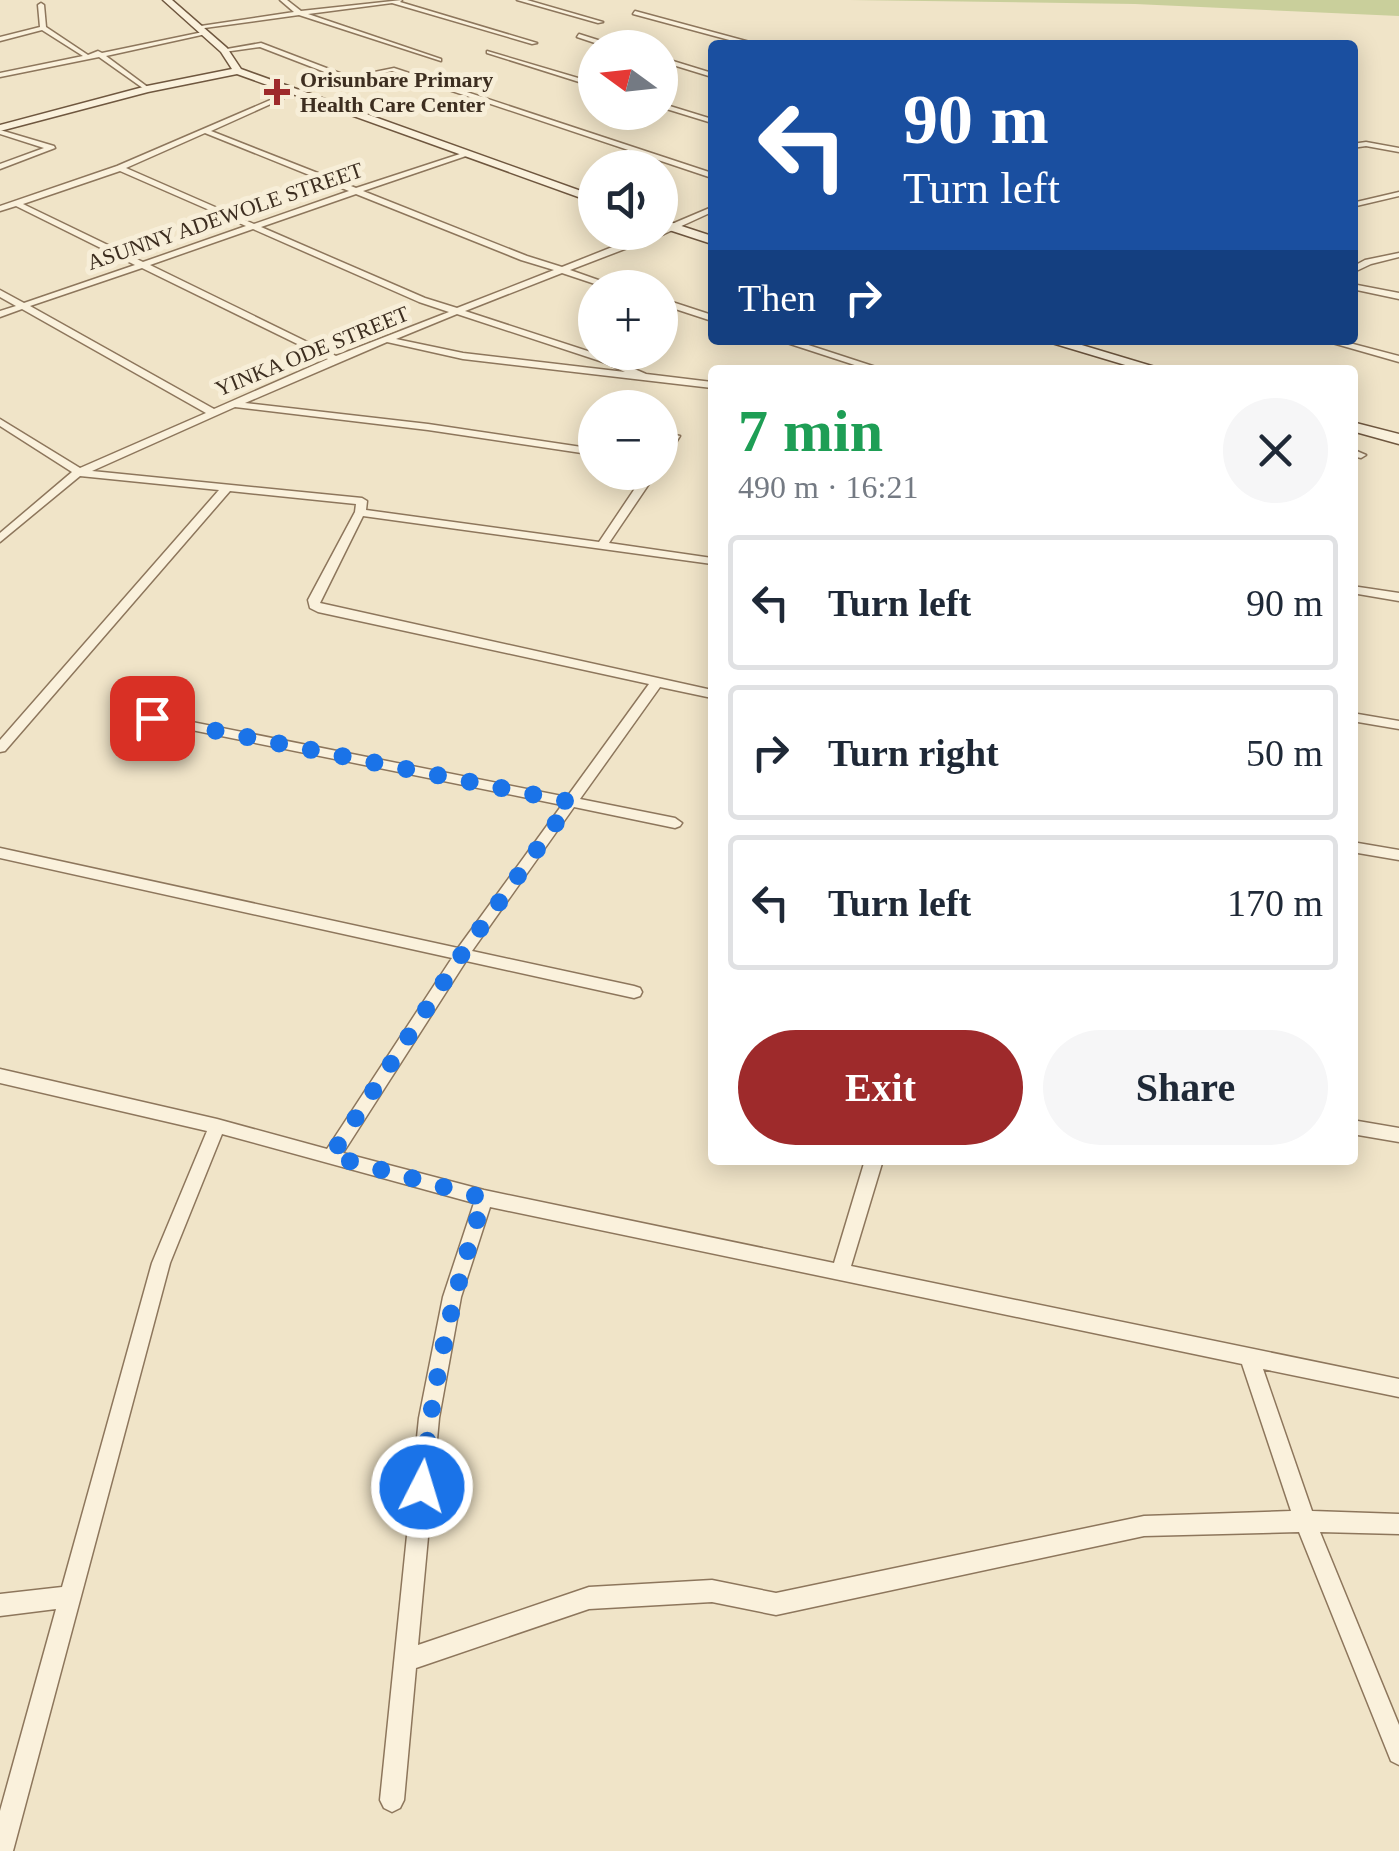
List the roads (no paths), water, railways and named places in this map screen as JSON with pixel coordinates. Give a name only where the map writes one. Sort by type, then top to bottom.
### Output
[{"type":"street","points":[[167,0],[224,50],[238,72]]},
{"type":"street","points":[[283,0],[300,13],[439,60]]},
{"type":"street","points":[[0,75],[200,30],[395,0],[534,43]]},
{"type":"street","points":[[520,0],[600,22]]},
{"type":"street","points":[[42,5],[42,28]]},
{"type":"street","points":[[635,13],[736,40]]},
{"type":"street","points":[[0,38],[42,28],[85,55]]},
{"type":"street","points":[[224,50],[261,45],[347,78]]},
{"type":"street","points":[[490,52],[578,80]]},
{"type":"street","points":[[98,53],[147,89]]},
{"type":"street","points":[[678,65],[708,73]]},
{"type":"street","points":[[0,209],[120,168],[292,94],[392,69],[708,174]]},
{"type":"street","points":[[0,130],[147,89],[238,72],[578,194]]},
{"type":"street","points":[[678,111],[708,120]]},
{"type":"street","points":[[0,130],[51,148],[0,167]]},
{"type":"street","points":[[206,131],[578,276]]},
{"type":"street","points":[[1358,144],[1399,150]]},
{"type":"street","name":"ASUNNY ADEWOLE STREET","points":[[0,314],[463,154]]},
{"type":"street","points":[[120,168],[460,313],[606,360],[644,377]]},
{"type":"street","points":[[1358,204],[1399,194]]},
{"type":"street","points":[[17,204],[336,358]]},
{"type":"street","name":"YINKA ODE STREET","points":[[678,223],[708,211]]},
{"type":"street","points":[[678,232],[708,239]]},
{"type":"street","name":"YINKA ODE STREET","points":[[0,539],[80,473],[336,358],[460,313],[612,250]]},
{"type":"street","points":[[1358,269],[1399,255]]},
{"type":"street","points":[[1358,287],[1399,296]]},
{"type":"street","points":[[0,292],[214,412]]},
{"type":"street","points":[[678,307],[708,317]]},
{"type":"street","points":[[389,340],[462,356],[708,385]]},
{"type":"street","points":[[798,345],[864,365]]},
{"type":"street","points":[[1067,345],[1140,365]]},
{"type":"street","points":[[1346,345],[1399,358]]},
{"type":"street","points":[[232,405],[428,427],[578,449]]},
{"type":"street","points":[[0,422],[80,473],[356,500],[363,504],[314,606],[708,693]]},
{"type":"street","points":[[1358,428],[1399,439]]},
{"type":"street","points":[[0,748],[227,488]]},
{"type":"street","points":[[602,545],[640,490]]},
{"type":"street","points":[[360,512],[708,560]]},
{"type":"street","points":[[1358,590],[1399,597]]},
{"type":"street","points":[[331,1156],[462,954],[658,682]]},
{"type":"street","points":[[152,718],[675,823]]},
{"type":"street","points":[[1358,719],[1399,725]]},
{"type":"street","points":[[1358,848],[1399,854]]},
{"type":"street","points":[[0,853],[634,992]]},
{"type":"street","points":[[0,1076],[218,1126],[484,1198],[1399,1388]]},
{"type":"street","points":[[1,1851],[160,1263],[218,1126]]},
{"type":"street","points":[[1358,1127],[1399,1134]]},
{"type":"street","points":[[840,1273],[872,1165]]},
{"type":"street","points":[[392,1800],[429,1418],[452,1296],[484,1198]]},
{"type":"street","points":[[1249,1355],[1305,1520],[1399,1752]]},
{"type":"street","points":[[406,1660],[589,1598],[712,1591],[776,1604],[1144,1526],[1305,1520],[1399,1524]]},
{"type":"street","points":[[0,1605],[70,1597]]},
{"type":"place","name":"Orisunbare Primary Health Care Center","points":[[277,92]]}]
